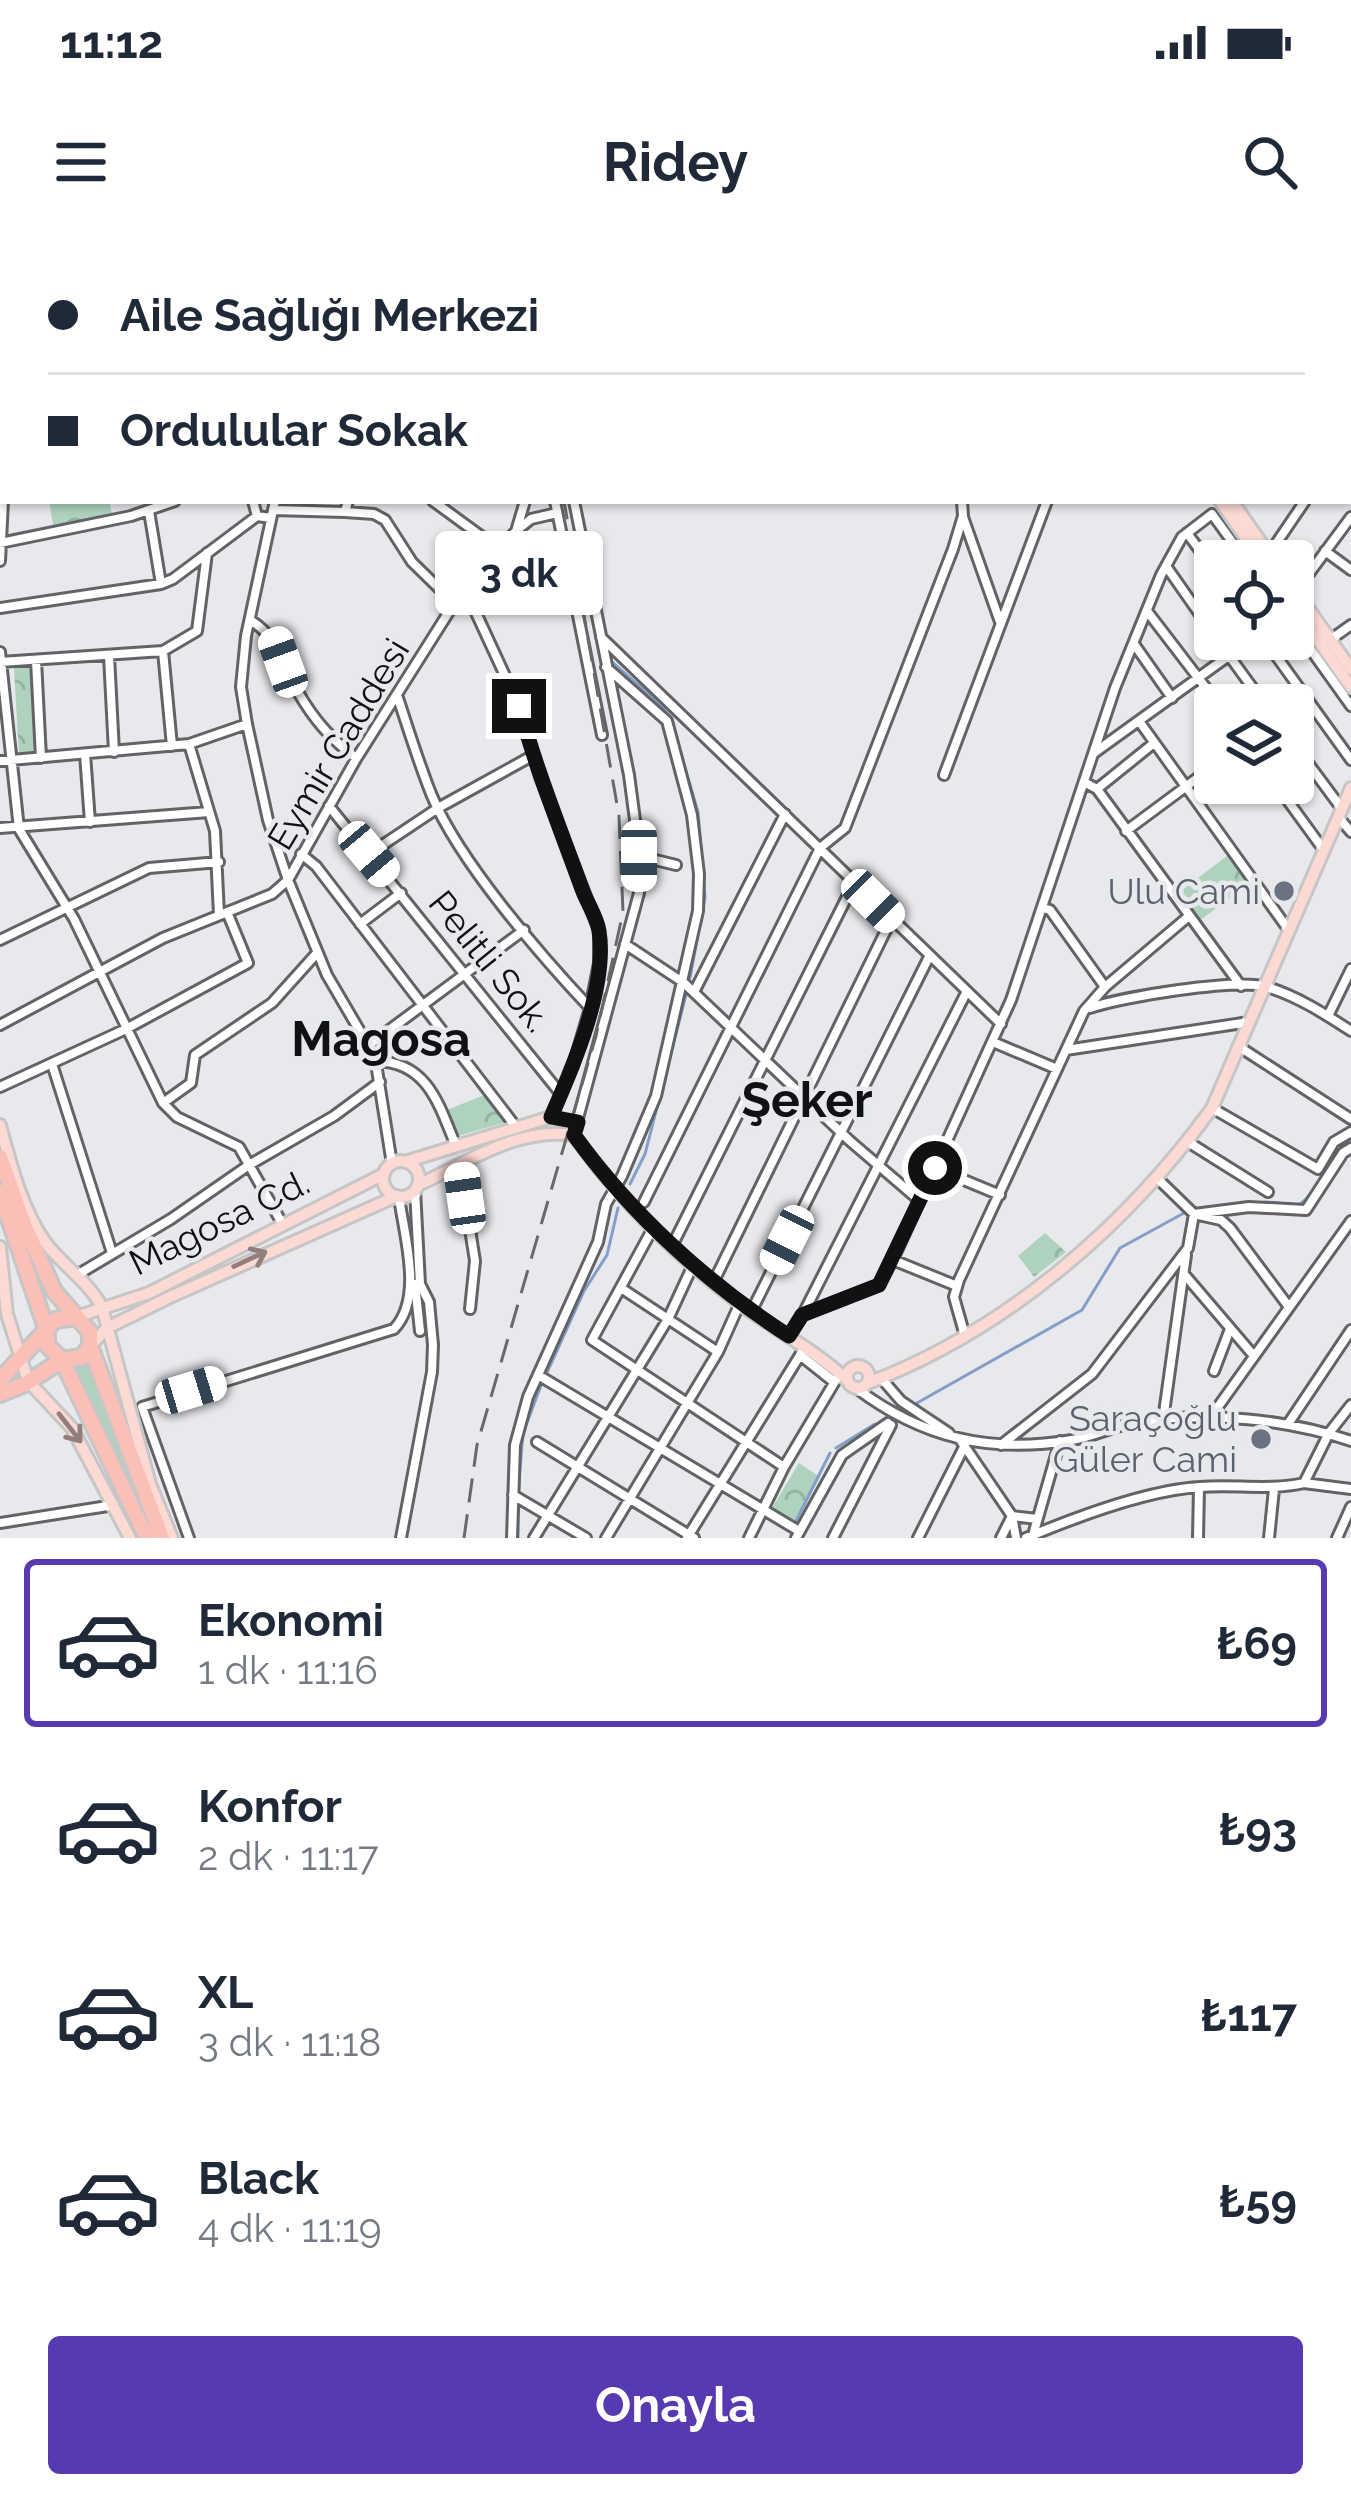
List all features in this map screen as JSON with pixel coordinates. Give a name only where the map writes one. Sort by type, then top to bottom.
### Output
[{"type":"highway","points":[[0,1157],[54,1291],[87,1326],[90,1346],[162,1538]]},
{"type":"highway","points":[[0,1192],[50,1352],[62,1360],[147,1538]]},
{"type":"highway","points":[[0,1380],[56,1320],[76,1317]]},
{"type":"highway","points":[[0,1394],[62,1360],[82,1357],[90,1346]]},
{"type":"main road","points":[[1222,504],[1252,540]]},
{"type":"main road","points":[[1234,504],[1256,540]]},
{"type":"main road","points":[[1314,622],[1351,669]]},
{"type":"main road","points":[[1314,631],[1351,687]]},
{"type":"main road","points":[[417,1187],[529,1136],[576,1129],[615,1188],[713,1283],[803,1351],[849,1381],[881,1378],[910,1367],[994,1320],[1077,1255],[1188,1142],[1212,1108],[1351,788]]},
{"type":"main road","name":"Magosa Cd.","points":[[107,1328],[394,1167],[551,1117],[576,1129]]},
{"type":"main road","points":[[0,1124],[42,1238],[92,1289],[102,1307],[150,1484],[172,1538]]},
{"type":"main road","points":[[398,1196],[386,1188],[394,1167],[418,1173],[417,1187]]},
{"type":"main road","name":"Magosa Cd.","points":[[76,1317],[126,1300],[152,1299],[417,1187]]},
{"type":"main road","points":[[0,1247],[7,1314],[28,1382],[72,1428],[130,1538]]},
{"type":"main road","points":[[92,1289],[126,1300]]},
{"type":"main road","points":[[90,1346],[107,1328]]},
{"type":"street","points":[[0,561],[3,504]]},
{"type":"street","points":[[0,543],[167,504]]},
{"type":"street","points":[[254,504],[257,516]]},
{"type":"street","points":[[437,504],[500,550]]},
{"type":"street","points":[[516,531],[524,504]]},
{"type":"street","points":[[556,504],[602,735]]},
{"type":"street","points":[[575,504],[629,775],[639,856],[639,893],[576,1129]]},
{"type":"street","points":[[962,504],[1001,624]]},
{"type":"street","points":[[944,775],[1046,504]]},
{"type":"street","points":[[1280,540],[1303,504]]},
{"type":"street","points":[[0,608],[160,584],[257,516],[273,510],[346,506],[386,520],[412,562],[455,604]]},
{"type":"street","points":[[273,510],[241,687],[247,724],[268,820],[288,880],[317,953],[376,1061],[394,1167]]},
{"type":"street","points":[[149,511],[160,584]]},
{"type":"street","name":"Eymir Caddesi","points":[[0,1025],[163,938],[272,894],[288,880],[356,759],[464,588],[516,531],[531,519],[557,513]]},
{"type":"street","points":[[802,1315],[879,1285],[893,1260],[993,1042],[1133,643],[1166,566],[1187,533],[1212,514],[1231,540]]},
{"type":"street","points":[[644,1202],[820,848],[845,828],[963,516]]},
{"type":"street","points":[[1314,568],[1351,517]]},
{"type":"street","points":[[1187,533],[1194,543]]},
{"type":"street","points":[[1325,551],[1351,570]]},
{"type":"street","points":[[0,662],[163,651],[197,631],[207,553]]},
{"type":"street","points":[[1166,566],[1194,606]]},
{"type":"street","points":[[464,588],[519,706],[533,756],[599,930],[590,1008],[551,1117]]},
{"type":"street","points":[[1147,611],[1204,684]]},
{"type":"street","points":[[250,620],[274,639],[297,691],[328,737],[356,759]]},
{"type":"street","points":[[1330,640],[1351,625]]},
{"type":"street","points":[[599,635],[1000,1024]]},
{"type":"street","points":[[1133,643],[1172,698]]},
{"type":"street","points":[[163,651],[172,746]]},
{"type":"street","points":[[0,652],[19,827],[69,909],[164,1103],[177,1117],[239,1147],[284,1226]]},
{"type":"street","points":[[1314,654],[1351,706]]},
{"type":"street","points":[[110,656],[114,752]]},
{"type":"street","points":[[36,660],[41,758]]},
{"type":"street","points":[[1093,754],[1224,660]]},
{"type":"street","points":[[1279,660],[1351,760]]},
{"type":"street","points":[[512,1538],[515,1445],[538,1376],[598,1242],[606,1204],[656,1096],[698,911],[699,874],[683,776],[668,721],[606,667]]},
{"type":"street","points":[[398,697],[438,808],[458,841],[590,1008]]},
{"type":"street","points":[[1138,722],[1288,929]]},
{"type":"street","points":[[0,761],[189,744],[247,724]]},
{"type":"street","points":[[1097,789],[1154,742]]},
{"type":"street","points":[[0,1087],[126,1029],[248,963],[223,914],[209,812],[189,744]]},
{"type":"street","points":[[85,754],[90,822]]},
{"type":"street","points":[[369,854],[438,808],[533,756]]},
{"type":"street","points":[[1314,774],[1351,832]]},
{"type":"street","points":[[1126,831],[1194,781]]},
{"type":"street","points":[[1084,782],[1097,789],[1241,986]]},
{"type":"street","points":[[1290,804],[1323,849]]},
{"type":"street","name":"Pelitli Sok.","points":[[329,806],[561,1094]]},
{"type":"street","points":[[0,828],[209,812]]},
{"type":"street","points":[[694,992],[785,814]]},
{"type":"street","points":[[301,854],[516,1126]]},
{"type":"street","points":[[639,856],[676,865]]},
{"type":"street","points":[[0,940],[149,868],[219,862]]},
{"type":"street","points":[[673,1244],[854,883]]},
{"type":"street","points":[[360,924],[401,893]]},
{"type":"street","points":[[1043,908],[1050,910],[1105,987]]},
{"type":"street","points":[[965,1336],[954,1297],[957,1286],[1084,1011],[1105,987],[1189,916]]},
{"type":"street","points":[[713,1283],[891,920]]},
{"type":"street","points":[[369,1045],[524,930]]},
{"type":"street","points":[[625,944],[684,982],[920,1201]]},
{"type":"street","points":[[164,1103],[191,1083],[195,1054],[285,992],[317,953]]},
{"type":"street","points":[[606,1538],[745,1308],[841,1132],[928,956]]},
{"type":"street","points":[[1328,1016],[1351,969]]},
{"type":"street","points":[[1084,1011],[1106,1003],[1264,986],[1351,1030]]},
{"type":"street","points":[[789,1336],[966,992]]},
{"type":"street","points":[[1066,1050],[1249,1022]]},
{"type":"street","points":[[993,1042],[1058,1069]]},
{"type":"street","points":[[1238,1046],[1351,1119]]},
{"type":"street","points":[[376,1061],[396,1061],[424,1082],[440,1105],[456,1146]]},
{"type":"street","points":[[52,1064],[112,1253]]},
{"type":"street","points":[[77,1275],[334,1116],[380,1082]]},
{"type":"street","points":[[1212,1108],[1318,1169],[1334,1142],[1351,1132]]},
{"type":"street","points":[[1188,1142],[1268,1192]]},
{"type":"street","points":[[1194,1214],[1249,1207],[1306,1210],[1342,1153],[1351,1148]]},
{"type":"street","points":[[460,1166],[475,1261],[470,1309]]},
{"type":"street","points":[[935,1168],[1000,1195]]},
{"type":"street","points":[[1155,1176],[1194,1214],[1221,1220],[1230,1228],[1289,1307]]},
{"type":"street","points":[[189,1538],[142,1407],[394,1329],[409,1306],[415,1284],[417,1187]]},
{"type":"street","points":[[398,1196],[420,1331]]},
{"type":"street","points":[[1163,1420],[1194,1214]]},
{"type":"street","points":[[1210,1418],[1350,1224]]},
{"type":"street","points":[[654,1226],[592,1340],[784,1467]]},
{"type":"street","points":[[1000,1446],[1092,1374],[1188,1248]]},
{"type":"street","points":[[893,1260],[957,1286]]},
{"type":"street","points":[[534,1538],[668,1319],[693,1264]]},
{"type":"street","points":[[1183,1273],[1254,1356]]},
{"type":"street","points":[[401,1538],[432,1372],[429,1302],[415,1284]]},
{"type":"street","points":[[621,1288],[718,1352]]},
{"type":"street","points":[[1214,1371],[1230,1327]]},
{"type":"street","points":[[1288,1424],[1350,1331]]},
{"type":"street","points":[[537,1442],[690,1537],[803,1351]]},
{"type":"street","points":[[538,1376],[797,1534],[842,1455],[890,1424],[832,1538]]},
{"type":"street","points":[[881,1378],[901,1402],[963,1444],[1012,1516],[1016,1538]]},
{"type":"street","points":[[748,1538],[784,1467],[849,1381],[890,1410],[963,1444],[1060,1441],[1124,1424],[1210,1418],[1288,1424],[1351,1441]]},
{"type":"street","points":[[1304,1483],[1329,1433],[1351,1405]]},
{"type":"street","points":[[1029,1537],[1060,1441]]},
{"type":"street","points":[[918,1538],[963,1444]]},
{"type":"street","points":[[1029,1537],[1199,1486],[1274,1490],[1304,1483],[1351,1489]]},
{"type":"street","points":[[1198,1538],[1199,1486]]},
{"type":"street","points":[[1269,1538],[1274,1490]]},
{"type":"street","points":[[514,1495],[586,1538]]},
{"type":"street","points":[[0,1523],[114,1505]]},
{"type":"street","points":[[1337,1538],[1350,1511]]},
{"type":"street","points":[[1012,1516],[1037,1519]]},
{"type":"street","points":[[1001,1538],[1012,1516]]},
{"type":"green space","points":[[50,504],[110,504],[112,514],[53,525]]},
{"type":"green space","points":[[33,667],[38,754],[19,755],[14,668]]},
{"type":"green space","points":[[1227,856],[1249,884],[1199,921],[1178,893]]},
{"type":"green space","points":[[489,1093],[506,1122],[455,1137],[447,1110]]},
{"type":"green space","points":[[1045,1233],[1066,1252],[1034,1277],[1018,1256]]},
{"type":"green space","points":[[82,1359],[93,1367],[158,1538],[153,1538],[75,1369]]},
{"type":"green space","points":[[799,1463],[820,1477],[793,1523],[772,1508]]},
{"type":"waterway","points":[[610,660],[661,705],[671,720],[698,812],[705,897],[690,978]]},
{"type":"waterway","points":[[630,1184],[645,1154],[687,991]]},
{"type":"waterway","points":[[1195,1209],[1267,1202],[1299,1205],[1351,1142]]},
{"type":"waterway","points":[[546,1375],[584,1291],[607,1255],[618,1208]]},
{"type":"waterway","points":[[917,1403],[1082,1310],[1120,1248],[1184,1213]]},
{"type":"waterway","points":[[518,1493],[523,1433],[542,1383]]},
{"type":"waterway","points":[[836,1448],[875,1424]]},
{"type":"waterway","points":[[795,1523],[830,1453]]},
{"type":"waterway","points":[[518,1502],[518,1538]]},
{"type":"railway","points":[[464,1538],[477,1445],[596,1036],[623,912],[619,816],[565,504]]},
{"type":"place","name":"Ulu Cami","points":[[1284,891]]},
{"type":"place","name":"Saraçoğlu Güler Cami","points":[[1261,1439]]},
{"type":"district","name":"Magosa","points":[[381,1039]]},
{"type":"district","name":"Şeker","points":[[807,1100]]},
{"type":"route","points":[[519,706],[540,777],[599,930],[590,1008],[551,1117],[578,1122],[574,1135],[603,1176],[713,1283],[789,1336],[802,1315],[879,1285],[935,1168]]}]
